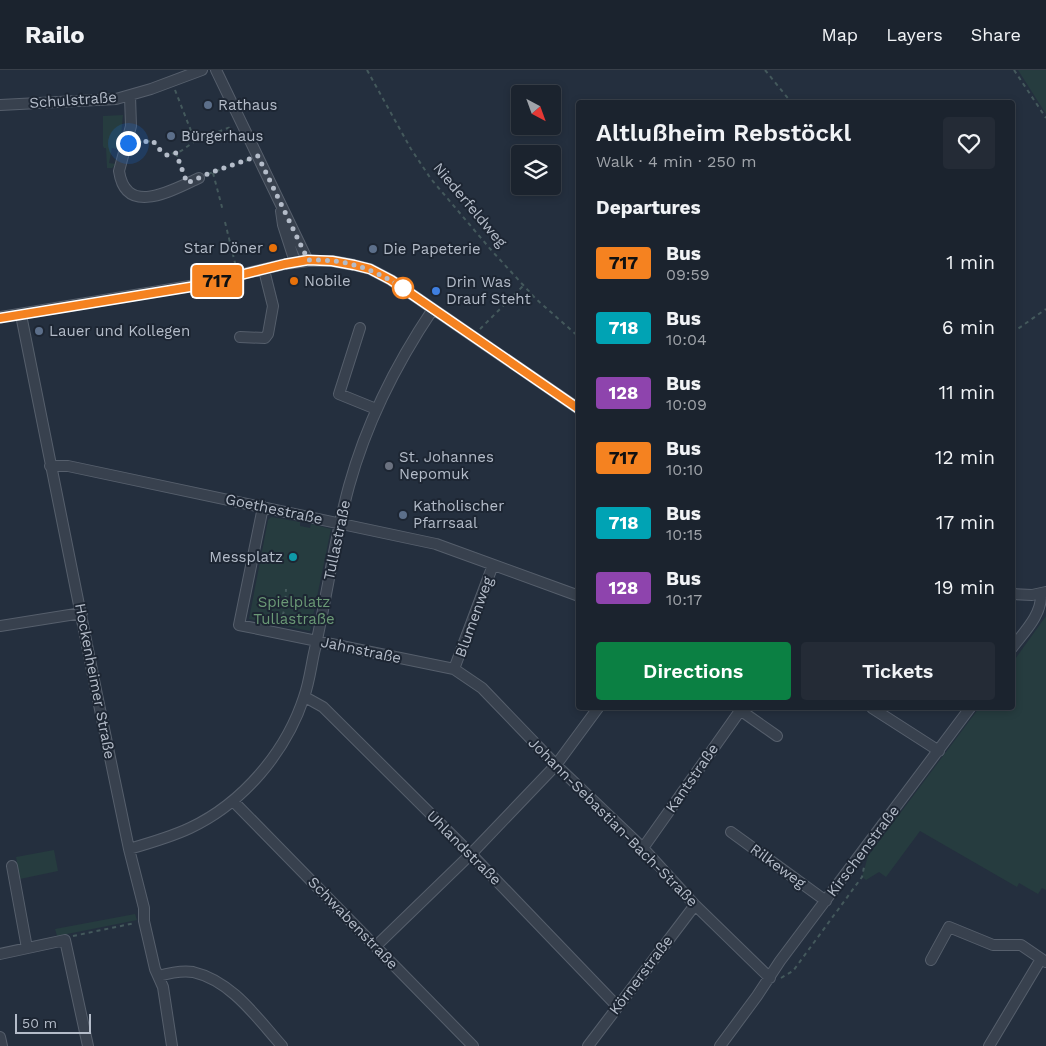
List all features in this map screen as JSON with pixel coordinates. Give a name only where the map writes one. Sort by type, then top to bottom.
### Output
[{"type":"street","name":"Schulstraße","points":[[0,105],[103,100],[130,96],[202,70]]},
{"type":"street","points":[[216,70],[308,260]]},
{"type":"street","points":[[130,96],[132,126],[119,171],[120,178],[129,192],[134,196],[158,196],[199,178]]},
{"type":"street","points":[[281,207],[283,225],[295,262]]},
{"type":"street","points":[[0,318],[166,291],[295,262],[308,260],[343,262],[370,269],[391,280],[576,407]]},
{"type":"street","points":[[240,337],[261,339],[265,338],[268,334],[273,306],[264,270]]},
{"type":"street","name":"Tullastraße","points":[[129,849],[191,828],[233,801],[264,770],[280,747],[294,722],[304,697],[340,523],[355,466],[376,408],[398,364],[433,309]]},
{"type":"street","name":"Hockenheimer Straße","points":[[21,315],[96,690],[129,849],[144,908],[144,921],[155,969],[163,987],[172,1046]]},
{"type":"street","points":[[360,328],[339,394],[376,408]]},
{"type":"street","name":"Goethestraße","points":[[50,466],[68,466],[436,544],[576,595]]},
{"type":"street","name":"Jahnstraße","points":[[263,507],[239,625],[454,669]]},
{"type":"street","name":"Blumenweg","points":[[454,669],[493,565]]},
{"type":"street","points":[[1015,594],[1043,593],[1039,612],[1015,644]]},
{"type":"street","points":[[0,626],[82,613]]},
{"type":"street","name":"Johann-Sebastian-Bach-Straße","points":[[454,669],[482,688],[556,765],[643,848],[695,906],[770,978]]},
{"type":"street","name":"Uhlandstraße","points":[[304,697],[322,708],[471,854],[617,1006]]},
{"type":"street","points":[[376,946],[471,854],[556,765],[597,710]]},
{"type":"street","name":"Kantstraße","points":[[643,848],[740,710]]},
{"type":"street","points":[[742,710],[777,736]]},
{"type":"street","points":[[875,710],[939,751]]},
{"type":"street","name":"Kirschenstraße","points":[[720,1046],[826,900],[969,710]]},
{"type":"street","name":"Schwabenstraße","points":[[233,801],[473,1046]]},
{"type":"street","name":"Rilkeweg","points":[[731,832],[826,900]]},
{"type":"street","points":[[12,866],[27,948]]},
{"type":"street","name":"Körnerstraße","points":[[588,1046],[695,906]]},
{"type":"street","points":[[931,960],[949,927],[993,945],[1021,945],[1043,961],[989,1046]]},
{"type":"street","points":[[0,954],[65,940],[88,1046]]},
{"type":"street","points":[[158,976],[168,973],[191,972],[219,983],[236,995],[282,1046]]},
{"type":"street","points":[[0,1037],[2,1046]]},
{"type":"path","name":"Niederfeldweg","points":[[367,70],[411,149],[431,178],[492,251],[546,309],[576,334]]},
{"type":"path","points":[[765,70],[789,100]]},
{"type":"path","points":[[1014,70],[1046,118]]},
{"type":"path","points":[[171,82],[195,141]]},
{"type":"path","points":[[128,143],[153,141],[167,155],[181,151],[195,141],[242,123]]},
{"type":"path","points":[[176,153],[186,184]]},
{"type":"path","points":[[199,178],[258,156]]},
{"type":"path","points":[[212,172],[223,212]]},
{"type":"path","points":[[225,222],[238,276]]},
{"type":"path","points":[[473,336],[524,285]]},
{"type":"path","points":[[1015,331],[1046,309]]},
{"type":"path","points":[[280,625],[286,589]]},
{"type":"path","points":[[770,978],[777,980],[793,971],[862,877],[866,858],[861,854]]},
{"type":"path","points":[[65,940],[69,936],[144,921]]},
{"type":"green space","points":[[1018,70],[1046,70],[1046,114]]},
{"type":"green space","points":[[123,115],[119,150],[112,148],[109,163],[116,164],[112,168],[107,168],[106,148],[103,146],[103,116]]},
{"type":"green space","name":"Spielplatz Tullastraße","points":[[271,517],[300,522],[300,526],[310,528],[311,524],[331,529],[310,631],[249,619],[268,520]]},
{"type":"green space","points":[[1046,616],[1046,890],[1042,888],[1038,894],[1019,883],[1017,887],[920,831],[886,877],[879,872],[866,880],[862,877],[868,856],[978,710],[1015,710],[1015,659]]},
{"type":"green space","points":[[54,850],[58,871],[20,879],[16,857]]},
{"type":"green space","points":[[135,914],[137,920],[57,936],[55,929]]},
{"type":"bus line","name":"717","points":[[0,318],[196,286],[295,262],[313,260],[343,262],[370,269],[391,280],[576,407]]},
{"type":"place","name":"Rathaus","points":[[208,105]]},
{"type":"place","name":"Bürgerhaus","points":[[171,136]]},
{"type":"place","name":"Star Döner","points":[[273,248]]},
{"type":"place","name":"Die Papeterie","points":[[373,249]]},
{"type":"place","name":"Nobile","points":[[294,281]]},
{"type":"place","name":"Drin Was Drauf Steht","points":[[436,291]]},
{"type":"place","name":"Lauer und Kollegen","points":[[39,331]]},
{"type":"place","name":"St. Johannes Nepomuk","points":[[389,466]]},
{"type":"place","name":"Katholischer Pfarrsaal","points":[[403,515]]},
{"type":"place","name":"Messplatz","points":[[293,557]]},
{"type":"route","points":[[128,143],[153,141],[167,155],[176,153],[187,183],[258,156],[308,260],[343,262],[370,269],[403,288]]}]
